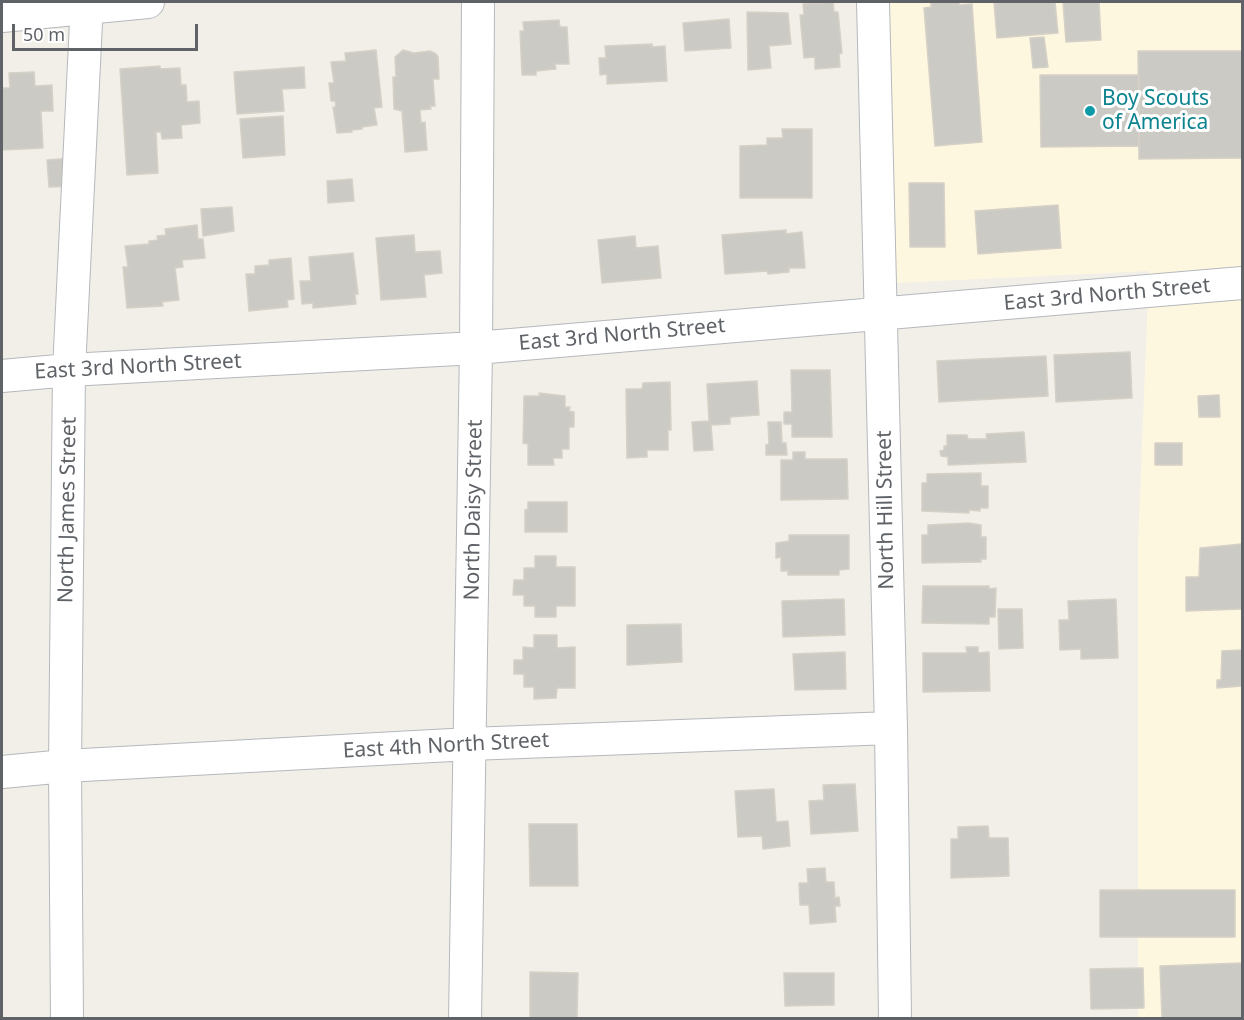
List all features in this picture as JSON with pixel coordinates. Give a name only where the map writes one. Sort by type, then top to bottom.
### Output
[{"type":"street","points":[[2,16],[87,4],[148,2]]},
{"type":"street","name":"North Daisy Street","points":[[465,1018],[476,348],[478,2]]},
{"type":"street","name":"North Hill Street","points":[[873,2],[891,728],[895,1018]]},
{"type":"street","name":"North James Street","points":[[66,1018],[65,766],[69,370],[87,4]]},
{"type":"street","name":"East 3rd North Street","points":[[2,376],[69,370],[476,348],[1242,283]]},
{"type":"street","name":"East 4th North Street","points":[[2,772],[65,766],[470,744],[891,728]]},
{"type":"shaded area","points":[[890,2],[1242,2],[1242,1018],[1138,1018],[1138,544],[1149,271],[896,283],[893,269]]},
{"type":"building","points":[[833,2],[834,12],[838,12],[842,53],[839,54],[840,67],[815,69],[815,57],[804,58],[800,15],[804,15],[803,4]]},
{"type":"building","points":[[931,2],[972,4],[982,142],[935,146],[924,8],[931,7]]},
{"type":"building","points":[[1055,2],[1058,33],[997,38],[994,3]]},
{"type":"building","points":[[1063,2],[1099,2],[1101,40],[1066,42]]},
{"type":"building","points":[[747,12],[788,13],[791,44],[769,46],[771,68],[748,70]]},
{"type":"building","points":[[729,19],[731,48],[685,51],[683,23]]},
{"type":"building","points":[[559,20],[560,27],[567,27],[569,64],[555,64],[556,69],[536,71],[536,75],[522,75],[520,31],[524,31],[523,22]]},
{"type":"building","points":[[1044,37],[1048,67],[1033,68],[1030,38]]},
{"type":"building","points":[[652,44],[652,47],[665,46],[667,81],[607,84],[607,74],[600,75],[599,58],[606,58],[605,46]]},
{"type":"building","points":[[376,50],[382,107],[374,108],[377,125],[362,127],[352,132],[337,133],[333,107],[336,107],[335,101],[331,101],[329,83],[334,83],[331,62],[346,61],[345,53]]},
{"type":"building","points":[[403,50],[414,53],[430,51],[438,57],[439,79],[433,79],[435,106],[430,106],[431,109],[420,110],[421,123],[425,122],[427,150],[405,152],[402,111],[394,109],[395,57]]},
{"type":"building","points":[[1138,51],[1242,51],[1242,158],[1139,159]]},
{"type":"building","points":[[160,66],[160,69],[180,68],[181,85],[186,85],[187,102],[199,101],[200,123],[181,125],[182,138],[162,139],[161,132],[156,132],[158,173],[127,175],[120,69]]},
{"type":"building","points":[[304,67],[305,88],[282,89],[284,111],[237,114],[234,72]]},
{"type":"building","points":[[34,72],[35,86],[52,85],[53,111],[41,111],[43,148],[2,150],[2,88],[10,88],[9,73]]},
{"type":"building","name":"Boy Scouts of America","points":[[1040,75],[1139,75],[1139,146],[1041,147]]},
{"type":"building","points":[[283,116],[285,155],[243,158],[240,119]]},
{"type":"building","points":[[782,129],[812,129],[812,198],[740,198],[740,146],[767,145],[767,138],[783,138]]},
{"type":"building","points":[[73,158],[75,186],[49,187],[47,160]]},
{"type":"building","points":[[352,179],[354,201],[328,203],[327,181]]},
{"type":"building","points":[[909,183],[944,183],[945,247],[910,247]]},
{"type":"building","points":[[1058,205],[1061,248],[978,254],[975,211]]},
{"type":"building","points":[[232,207],[234,231],[203,236],[201,209]]},
{"type":"building","points":[[197,225],[198,239],[203,239],[205,258],[182,260],[183,267],[175,268],[179,300],[162,302],[163,306],[127,308],[123,267],[128,267],[125,246],[149,244],[149,241],[158,240],[157,236],[166,235],[165,229]]},
{"type":"building","points":[[786,230],[786,234],[802,232],[805,268],[789,268],[789,272],[768,274],[767,271],[725,274],[722,235]]},
{"type":"building","points":[[414,235],[415,252],[440,251],[442,273],[424,275],[426,297],[381,300],[376,238]]},
{"type":"building","points":[[635,236],[636,248],[658,246],[661,278],[602,283],[598,240]]},
{"type":"building","points":[[353,253],[358,294],[355,294],[356,304],[313,308],[313,303],[302,304],[300,281],[311,281],[309,257]]},
{"type":"building","points":[[291,258],[294,299],[287,300],[288,307],[249,311],[246,274],[255,274],[255,266],[269,265],[269,260]]},
{"type":"building","points":[[1130,352],[1132,398],[1056,402],[1054,355]]},
{"type":"building","points":[[1046,356],[1048,396],[939,402],[937,361]]},
{"type":"building","points":[[791,370],[830,370],[832,437],[792,437],[792,424],[784,424],[784,412],[792,412]]},
{"type":"building","points":[[757,381],[759,415],[730,417],[730,424],[711,425],[713,450],[694,451],[692,422],[709,421],[707,384]]},
{"type":"building","points":[[670,382],[671,430],[668,430],[668,450],[647,450],[647,457],[627,458],[626,389],[642,389],[643,383]]},
{"type":"building","points":[[539,393],[565,396],[565,407],[570,407],[569,411],[574,412],[574,427],[569,427],[569,449],[562,449],[562,458],[553,458],[554,465],[528,465],[528,444],[523,443],[524,396],[540,396]]},
{"type":"building","points":[[1219,395],[1220,417],[1199,417],[1198,396]]},
{"type":"building","points":[[768,422],[781,422],[782,443],[786,443],[787,455],[766,455],[766,445],[769,444]]},
{"type":"building","points":[[1024,432],[1026,462],[948,465],[948,457],[941,456],[940,451],[947,446],[947,435],[967,435],[968,439],[987,439],[986,434]]},
{"type":"building","points":[[1155,443],[1182,443],[1182,465],[1155,465]]},
{"type":"building","points":[[793,452],[805,452],[805,459],[847,459],[848,499],[781,500],[781,460],[793,460]]},
{"type":"building","points":[[981,473],[981,486],[988,486],[988,508],[980,508],[980,511],[969,510],[969,513],[922,511],[922,483],[927,483],[927,474]]},
{"type":"building","points":[[528,502],[567,502],[567,532],[525,532],[525,510],[528,509]]},
{"type":"building","points":[[969,523],[981,525],[981,537],[986,537],[986,559],[981,559],[981,562],[922,563],[922,535],[928,535],[928,525]]},
{"type":"building","points":[[789,535],[849,535],[849,569],[839,570],[839,575],[788,575],[788,571],[781,571],[781,557],[776,558],[776,543],[789,541]]},
{"type":"building","points":[[1242,544],[1242,609],[1186,611],[1186,577],[1199,577],[1200,548]]},
{"type":"building","points":[[535,556],[556,556],[556,567],[575,567],[575,606],[556,606],[556,617],[535,617],[535,606],[524,606],[524,595],[513,595],[514,580],[524,580],[524,568],[535,568]]},
{"type":"building","points":[[923,586],[989,586],[989,589],[996,588],[995,617],[989,617],[989,624],[922,623]]},
{"type":"building","points":[[844,599],[845,635],[783,637],[782,601]]},
{"type":"building","points":[[1116,599],[1118,658],[1081,659],[1081,649],[1060,650],[1059,620],[1069,620],[1068,601]]},
{"type":"building","points":[[998,609],[1022,609],[1023,648],[999,649]]},
{"type":"building","points":[[681,624],[682,662],[627,665],[627,625]]},
{"type":"building","points":[[534,635],[557,635],[557,648],[575,647],[575,688],[557,688],[556,698],[534,699],[534,687],[524,687],[524,674],[514,674],[514,660],[523,660],[523,647],[534,648]]},
{"type":"building","points":[[966,647],[978,647],[978,653],[989,652],[990,691],[923,692],[923,653],[967,653]]},
{"type":"building","points":[[1242,650],[1242,686],[1217,688],[1217,680],[1221,680],[1222,651]]},
{"type":"building","points":[[845,652],[846,689],[795,690],[793,654]]},
{"type":"building","points":[[855,784],[858,831],[811,834],[809,801],[824,800],[823,785]]},
{"type":"building","points":[[774,789],[776,822],[788,821],[790,846],[763,849],[762,836],[738,837],[735,791]]},
{"type":"building","points":[[529,824],[577,824],[578,886],[530,886]]},
{"type":"building","points":[[988,826],[989,838],[1008,838],[1009,876],[951,878],[951,839],[958,839],[958,827]]},
{"type":"building","points":[[825,868],[826,882],[834,882],[835,898],[839,897],[840,906],[835,906],[836,922],[810,924],[809,905],[800,905],[799,883],[808,883],[807,869]]},
{"type":"building","points":[[1100,890],[1235,890],[1235,937],[1100,937]]},
{"type":"building","points":[[1242,963],[1242,1018],[1162,1018],[1160,966]]},
{"type":"building","points":[[1143,968],[1144,1008],[1091,1009],[1090,969]]},
{"type":"building","points":[[530,972],[578,973],[577,1018],[530,1018]]},
{"type":"building","points":[[784,973],[834,973],[834,1005],[785,1006]]},
{"type":"place","name":"Boy Scouts of America","points":[[1090,111]]}]
